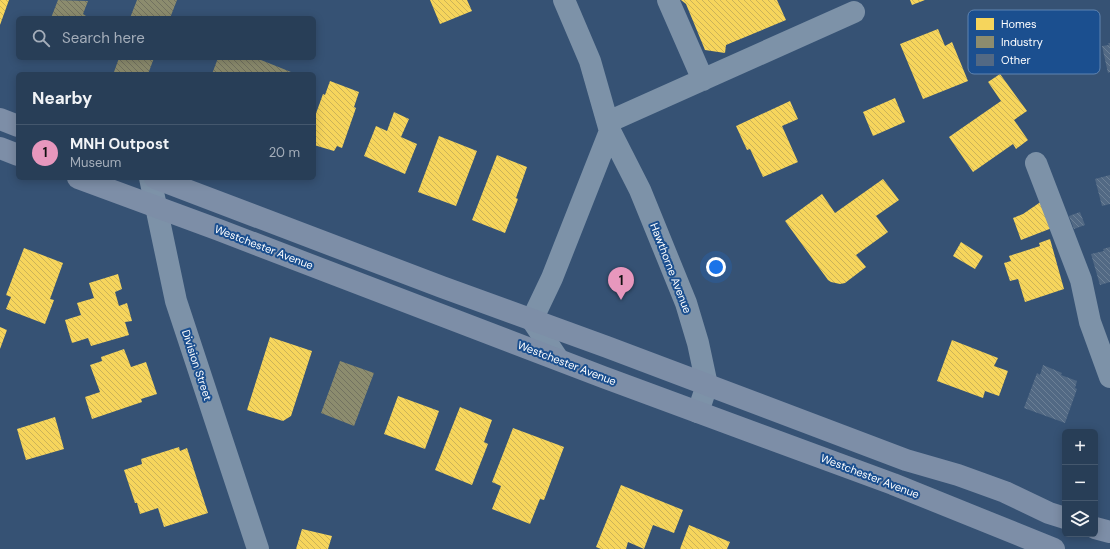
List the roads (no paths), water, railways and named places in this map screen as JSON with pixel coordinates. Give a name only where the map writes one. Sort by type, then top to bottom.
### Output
[{"type":"main road","points":[[0,119],[16,125]]},
{"type":"main road","points":[[0,148],[16,154]]},
{"type":"main road","name":"Westchester Avenue","points":[[83,180],[893,484],[1053,549]]},
{"type":"main road","points":[[160,180],[906,460],[958,475],[1005,492],[1049,513],[1062,517]]},
{"type":"main road","points":[[1098,529],[1110,532]]},
{"type":"street","name":"Hawthorne Avenue","points":[[564,0],[590,60],[609,127],[640,190],[686,303],[698,343],[706,385],[698,412]]},
{"type":"street","points":[[668,0],[703,80]]},
{"type":"street","points":[[558,359],[532,320],[552,278],[609,127],[703,80],[854,12]]},
{"type":"street","points":[[1036,163],[1081,280],[1090,322],[1110,377]]},
{"type":"street","name":"Division Street","points":[[150,180],[176,301],[258,549]]},
{"type":"place","name":"MNH Outpost","points":[[621,300]]}]
